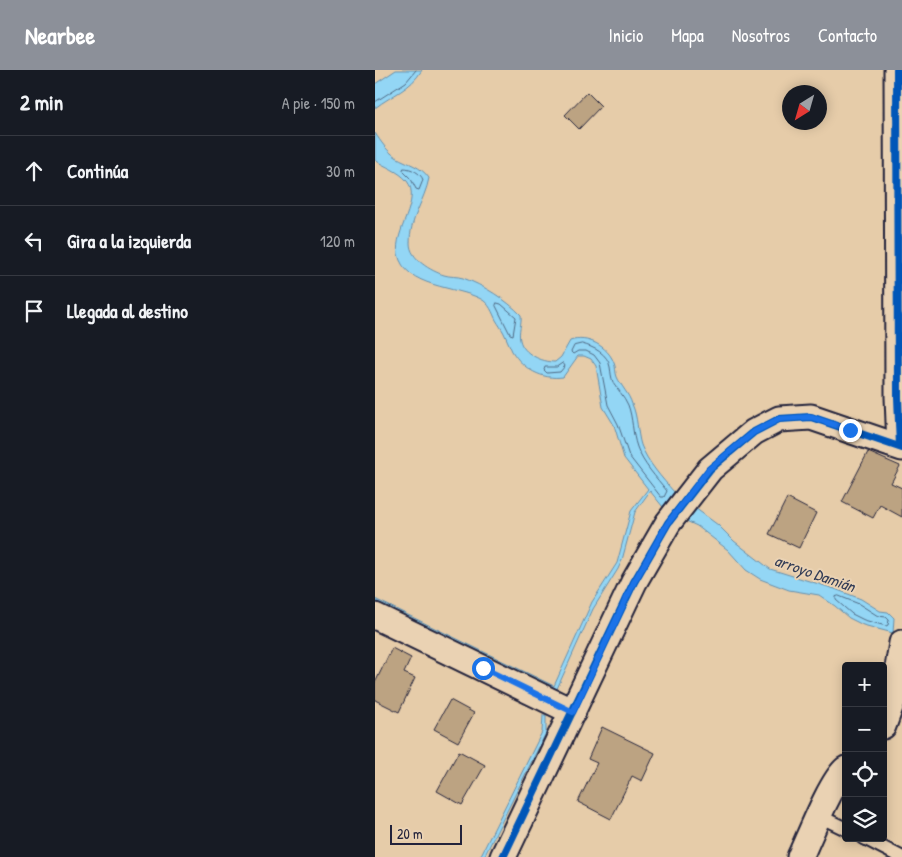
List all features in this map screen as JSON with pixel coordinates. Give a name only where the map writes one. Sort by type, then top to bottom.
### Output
[{"type":"street","points":[[503,857],[634,582],[668,523],[709,469],[754,432],[779,419],[811,417],[901,448],[898,388],[897,70]]},
{"type":"street","points":[[375,616],[573,712]]},
{"type":"street","points":[[887,715],[893,699],[900,651]]},
{"type":"street","points":[[800,857],[842,772]]},
{"type":"lane","points":[[819,816],[842,827]]},
{"type":"lane","points":[[872,842],[901,857]]},
{"type":"water","points":[[396,70],[422,70],[407,87],[375,108],[375,84]]},
{"type":"water","points":[[375,133],[393,155],[418,168],[429,178],[410,235],[411,249],[417,259],[422,264],[446,276],[463,278],[479,285],[509,304],[521,315],[519,334],[522,345],[529,353],[544,361],[555,362],[561,357],[570,341],[590,341],[602,347],[611,357],[615,365],[617,377],[634,409],[644,452],[674,492],[663,507],[650,491],[635,512],[622,560],[593,609],[556,691],[375,602],[375,599],[554,686],[592,602],[617,563],[631,511],[648,489],[624,458],[614,425],[603,407],[596,366],[591,359],[578,356],[563,377],[548,377],[534,372],[516,357],[487,303],[471,295],[421,280],[411,274],[403,265],[398,254],[398,245],[399,236],[409,207],[411,189],[407,181],[400,174],[375,160]]},
{"type":"water","points":[[695,508],[770,569],[835,589],[861,599],[880,611],[888,612],[894,618],[893,633],[863,625],[849,618],[819,595],[789,590],[760,579],[746,570],[728,550],[697,526],[684,520]]},
{"type":"water","points":[[543,715],[546,715],[546,733],[484,857],[480,857],[542,732]]},
{"type":"building","points":[[587,92],[601,106],[579,129],[565,115]]},
{"type":"building","points":[[868,452],[900,466],[891,483],[902,488],[902,517],[880,505],[873,518],[842,502]]},
{"type":"building","points":[[787,498],[816,513],[799,548],[769,534]]},
{"type":"building","points":[[392,648],[411,658],[404,673],[415,678],[399,712],[375,700],[375,683]]},
{"type":"building","points":[[450,700],[474,713],[458,742],[434,729]]},
{"type":"building","points":[[602,727],[655,753],[642,781],[632,776],[611,819],[578,802],[597,763],[588,759]]},
{"type":"building","points":[[459,751],[485,765],[462,805],[437,791]]},
{"type":"cycle path","points":[[897,70],[898,397],[900,447]]},
{"type":"cycle path","points":[[503,857],[634,582],[668,523],[710,469],[754,432],[779,419],[811,417],[902,448]]},
{"type":"route","points":[[483,668],[573,712],[634,582],[668,523],[709,469],[754,432],[779,419],[811,417],[850,430]]},
{"type":"water label","name":"arroyo Damián","points":[[815,573]]}]
